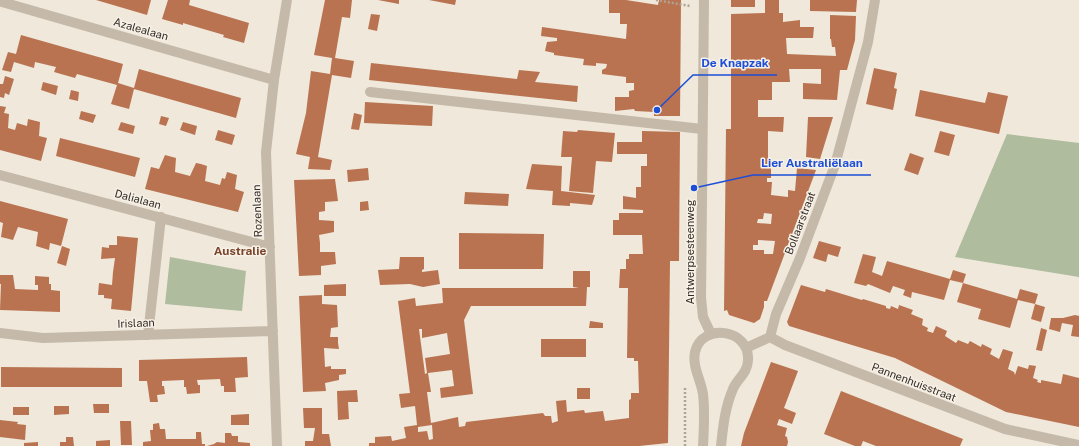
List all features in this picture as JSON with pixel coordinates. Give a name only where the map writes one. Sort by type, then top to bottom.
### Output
[{"type":"street","name":"Rozenlaan","points":[[277,446],[266,152],[274,80],[287,0]]},
{"type":"street","name":"Bollaarstraat","points":[[770,337],[776,314],[800,258],[835,165],[868,42],[875,0]]},
{"type":"street","name":"Azalealaan","points":[[2,3],[274,80]]},
{"type":"street","name":"Antwerpsesteenweg","points":[[704,4],[701,298],[703,317],[711,334]]},
{"type":"street","points":[[370,92],[702,129]]},
{"type":"street","name":"Dalialaan","points":[[0,175],[270,247]]},
{"type":"street","points":[[148,335],[161,218]]},
{"type":"street","name":"Irislaan","points":[[0,333],[44,338],[273,331]]},
{"type":"street","points":[[703,446],[703,393],[694,360],[697,345],[711,334],[716,332],[726,332],[740,339],[748,353],[748,364],[744,374],[734,387],[728,402],[721,446]]},
{"type":"street","points":[[746,348],[770,337]]},
{"type":"street","name":"Pannenhuisstraat","points":[[770,337],[785,345],[1005,429],[1079,444]]},
{"type":"path","points":[[656,0],[704,4]]},
{"type":"path","points":[[685,386],[685,446]]},
{"type":"green space","points":[[1007,134],[1079,143],[1079,277],[955,257]]},
{"type":"green space","points":[[170,257],[246,271],[242,311],[165,304]]},
{"type":"building","points":[[96,0],[151,0],[147,15]]},
{"type":"building","points":[[168,0],[190,0],[189,5],[249,23],[244,43],[223,37],[224,35],[183,23],[183,25],[162,19]]},
{"type":"building","points":[[325,0],[352,0],[350,18],[342,17],[335,58],[354,61],[351,78],[332,75],[318,157],[332,160],[330,170],[308,169],[310,157],[296,154],[306,113],[311,71],[330,74],[332,58],[314,55]]},
{"type":"building","points":[[378,0],[399,0],[399,4]]},
{"type":"building","points":[[429,0],[456,0],[455,5]]},
{"type":"building","points":[[609,0],[626,0],[658,5],[659,0],[681,0],[680,116],[654,116],[654,112],[635,111],[634,109],[615,111],[615,97],[629,97],[629,91],[634,90],[634,83],[626,83],[626,77],[602,74],[602,70],[606,68],[607,64],[596,63],[596,66],[583,65],[584,59],[554,55],[554,53],[545,51],[547,42],[557,41],[557,38],[541,36],[542,27],[626,39],[627,24],[620,24],[620,13],[609,13]]},
{"type":"building","points":[[731,0],[755,0],[755,7],[731,7]]},
{"type":"building","points":[[765,0],[779,0],[779,13],[783,13],[783,22],[800,20],[800,27],[814,27],[813,38],[786,38],[787,54],[836,56],[835,47],[832,47],[830,39],[830,15],[856,16],[855,40],[847,70],[840,70],[837,100],[803,99],[803,83],[821,84],[821,69],[789,69],[790,82],[772,82],[772,100],[758,100],[758,117],[784,117],[783,132],[768,131],[768,167],[771,167],[771,178],[767,178],[767,182],[772,182],[771,195],[788,197],[788,190],[795,191],[797,168],[816,170],[767,301],[764,301],[764,307],[760,319],[754,323],[729,315],[727,310],[724,311],[726,129],[731,129],[731,14],[765,13]],"holes":[[[764,213],[772,214],[771,224],[757,223],[758,219],[763,219]],[[758,240],[775,241],[773,254],[764,254],[764,250],[753,250],[753,245],[758,245]]]},
{"type":"building","points":[[810,0],[857,0],[856,12],[810,11]]},
{"type":"building","points":[[371,14],[380,15],[377,31],[368,29]]},
{"type":"building","points":[[21,35],[123,64],[118,83],[134,88],[139,69],[241,98],[236,118],[134,89],[129,109],[111,104],[117,85],[77,74],[75,78],[54,72],[56,67],[35,62],[34,68],[14,62],[11,72],[2,70],[8,52],[16,54]]},
{"type":"building","points":[[371,63],[517,79],[519,70],[540,72],[535,82],[578,86],[577,102],[369,80]]},
{"type":"building","points":[[874,68],[897,73],[894,88],[897,89],[893,110],[866,104]]},
{"type":"building","points":[[5,76],[14,79],[9,95],[5,93],[4,98],[0,97],[0,84],[3,84]]},
{"type":"building","points":[[43,82],[58,86],[56,95],[41,90]]},
{"type":"building","points":[[71,90],[79,92],[78,101],[69,99]]},
{"type":"building","points":[[920,90],[985,103],[988,92],[1008,96],[999,134],[915,116]]},
{"type":"building","points":[[365,102],[433,106],[432,126],[364,123]]},
{"type":"building","points":[[0,106],[6,107],[4,113],[9,114],[8,128],[15,130],[17,123],[27,126],[28,119],[40,122],[39,136],[47,138],[41,161],[0,150]]},
{"type":"building","points":[[81,111],[96,115],[93,123],[79,119]]},
{"type":"building","points":[[354,113],[362,115],[359,130],[351,129]]},
{"type":"building","points":[[161,116],[169,118],[166,126],[159,124]]},
{"type":"building","points":[[808,117],[833,117],[820,159],[806,157]]},
{"type":"building","points":[[121,122],[135,126],[133,134],[118,130]]},
{"type":"building","points":[[183,122],[197,126],[195,135],[180,130]]},
{"type":"building","points":[[218,130],[235,135],[232,145],[215,140]]},
{"type":"building","points":[[578,130],[615,133],[612,162],[596,161],[593,193],[569,191],[572,157],[561,157],[563,131],[577,132]]},
{"type":"building","points":[[642,131],[680,132],[679,261],[670,261],[668,443],[639,446],[369,446],[369,443],[375,443],[375,437],[391,436],[392,441],[406,438],[404,427],[417,425],[415,406],[401,408],[399,394],[410,393],[398,301],[415,298],[416,306],[443,303],[442,288],[579,288],[573,287],[573,271],[590,271],[590,287],[587,287],[586,306],[471,306],[464,320],[473,394],[441,398],[440,388],[454,386],[452,370],[428,373],[431,392],[427,392],[431,423],[458,417],[459,427],[465,426],[466,422],[543,413],[545,416],[551,416],[552,423],[558,421],[556,401],[566,400],[567,412],[584,410],[585,413],[603,411],[605,421],[629,418],[629,400],[631,399],[631,393],[639,393],[638,361],[634,361],[634,358],[627,358],[628,288],[619,288],[620,269],[626,269],[626,259],[629,259],[629,254],[643,254],[642,235],[613,235],[613,220],[619,220],[619,213],[643,213],[643,210],[623,209],[623,196],[636,198],[636,187],[641,187],[641,166],[647,166],[647,154],[617,154],[617,142],[642,142]],"holes":[[[419,329],[422,329],[422,338],[447,333],[450,354],[425,358],[427,373],[425,374]],[[432,425],[433,439],[429,440],[427,431],[418,432],[418,427]]]},
{"type":"building","points":[[940,131],[955,135],[949,156],[934,152]]},
{"type":"building","points":[[60,138],[140,158],[135,177],[56,156]]},
{"type":"building","points":[[910,153],[924,158],[918,175],[904,170]]},
{"type":"building","points":[[165,155],[176,158],[175,172],[190,176],[196,163],[207,166],[205,181],[220,185],[222,178],[225,179],[227,172],[237,175],[235,189],[244,192],[238,212],[145,189],[151,167],[159,169]]},
{"type":"building","points":[[532,164],[562,166],[561,191],[595,195],[592,205],[570,203],[570,206],[552,205],[553,191],[526,189]]},
{"type":"building","points":[[368,168],[369,180],[348,182],[347,170]]},
{"type":"building","points":[[335,179],[338,201],[325,202],[325,211],[319,212],[319,220],[334,221],[334,232],[319,235],[320,252],[335,252],[336,264],[321,266],[321,275],[299,276],[294,180]]},
{"type":"building","points":[[465,192],[509,194],[508,206],[464,204]]},
{"type":"building","points":[[0,201],[68,219],[61,246],[50,243],[49,250],[36,246],[38,232],[18,227],[13,240],[1,237],[3,223],[0,222]]},
{"type":"building","points":[[368,201],[369,210],[360,211],[360,202]]},
{"type":"building","points":[[459,233],[544,234],[543,269],[459,269]]},
{"type":"building","points":[[117,236],[138,238],[131,311],[111,309],[112,299],[104,298],[104,295],[98,295],[99,283],[112,285],[115,258],[101,259],[102,247],[109,248],[109,245],[117,245]]},
{"type":"building","points":[[819,241],[841,247],[838,257],[828,254],[826,262],[813,258]]},
{"type":"building","points":[[62,246],[70,249],[66,266],[57,263]]},
{"type":"building","points":[[863,254],[876,257],[872,272],[882,276],[887,261],[950,279],[953,270],[966,274],[963,283],[950,280],[944,300],[912,292],[911,298],[903,295],[905,290],[893,286],[890,293],[868,284],[866,286],[854,283]]},
{"type":"building","points":[[400,257],[424,257],[424,269],[422,272],[438,270],[440,284],[423,287],[410,284],[380,285],[378,270],[399,269]]},
{"type":"building","points":[[0,275],[13,275],[15,289],[38,290],[38,285],[35,285],[35,276],[49,277],[51,290],[60,291],[60,312],[0,310]]},
{"type":"building","points":[[963,283],[1017,299],[1020,289],[1038,294],[1035,304],[1018,300],[1010,328],[978,319],[981,309],[957,302]]},
{"type":"building","points":[[346,284],[346,296],[324,296],[324,285]]},
{"type":"building","points":[[801,285],[825,292],[826,289],[886,306],[886,308],[890,309],[891,306],[898,309],[899,305],[913,310],[911,314],[923,319],[922,325],[928,328],[927,331],[933,333],[936,326],[947,331],[945,336],[956,343],[958,340],[968,344],[970,341],[981,347],[982,344],[992,349],[990,354],[999,359],[1003,349],[1013,352],[1008,369],[1014,372],[1015,375],[1018,366],[1028,369],[1029,365],[1036,366],[1033,378],[1038,380],[1037,382],[1041,383],[1041,380],[1061,384],[1063,374],[1079,378],[1079,427],[1006,412],[895,358],[789,326],[787,322]]},
{"type":"building","points":[[322,295],[322,304],[337,305],[338,327],[331,328],[330,337],[338,337],[339,349],[324,348],[325,367],[331,366],[331,369],[346,369],[346,374],[339,375],[339,380],[325,383],[326,391],[303,392],[299,296]]},
{"type":"building","points":[[1035,304],[1045,307],[1041,322],[1031,319]]},
{"type":"building","points":[[1075,315],[1079,316],[1079,337],[1071,336],[1073,325],[1062,323],[1060,332],[1049,329],[1051,318],[1063,318]]},
{"type":"building","points":[[590,321],[603,323],[603,328],[589,328]]},
{"type":"building","points":[[1041,328],[1047,330],[1042,351],[1036,350]]},
{"type":"building","points":[[541,339],[586,339],[586,357],[541,357]]},
{"type":"building","points":[[247,357],[248,377],[235,378],[236,392],[224,392],[224,386],[221,386],[220,379],[197,380],[198,385],[200,385],[200,393],[187,394],[186,387],[184,387],[184,380],[162,381],[165,394],[157,395],[158,402],[150,402],[147,381],[139,381],[139,360]]},
{"type":"building","points":[[771,362],[798,371],[784,408],[796,413],[792,424],[779,419],[777,425],[787,428],[785,436],[787,437],[788,442],[787,446],[741,446],[744,433]]},
{"type":"building","points":[[1,367],[122,368],[122,387],[1,387]]},
{"type":"building","points":[[577,388],[590,388],[590,399],[577,399]]},
{"type":"building","points":[[357,390],[358,402],[348,402],[349,419],[338,420],[337,391]]},
{"type":"building","points":[[841,391],[963,439],[960,446],[876,446],[863,441],[861,446],[855,446],[824,434]]},
{"type":"building","points":[[93,404],[109,404],[109,413],[94,413]]},
{"type":"building","points":[[54,406],[69,406],[69,414],[54,415]]},
{"type":"building","points":[[13,407],[29,407],[29,415],[13,415]]},
{"type":"building","points":[[303,408],[322,408],[322,434],[329,434],[331,446],[305,446],[305,441],[313,441],[315,428],[304,428]]},
{"type":"building","points":[[249,414],[249,425],[231,425],[231,415]]},
{"type":"building","points":[[0,420],[18,422],[17,424],[26,425],[25,440],[0,437]]},
{"type":"building","points":[[120,421],[131,421],[132,445],[121,445]]},
{"type":"building","points":[[159,423],[160,429],[165,429],[166,439],[196,439],[196,432],[201,432],[202,444],[205,444],[205,446],[143,446],[143,442],[151,441],[150,430],[153,430],[153,424]]},
{"type":"building","points":[[225,433],[231,433],[232,436],[238,436],[238,442],[250,443],[250,446],[207,446],[217,442],[225,443]]},
{"type":"building","points":[[66,437],[73,437],[74,446],[60,446],[60,442],[66,442]]},
{"type":"building","points":[[110,440],[110,446],[96,446],[96,441]]},
{"type":"building","points":[[38,442],[38,446],[24,446],[24,443]]},
{"type":"place","name":"De Knapzak","points":[[657,110]]},
{"type":"place","name":"Lier Australiëlaan","points":[[694,188]]},
{"type":"district","name":"Australie","points":[[240,251]]}]
